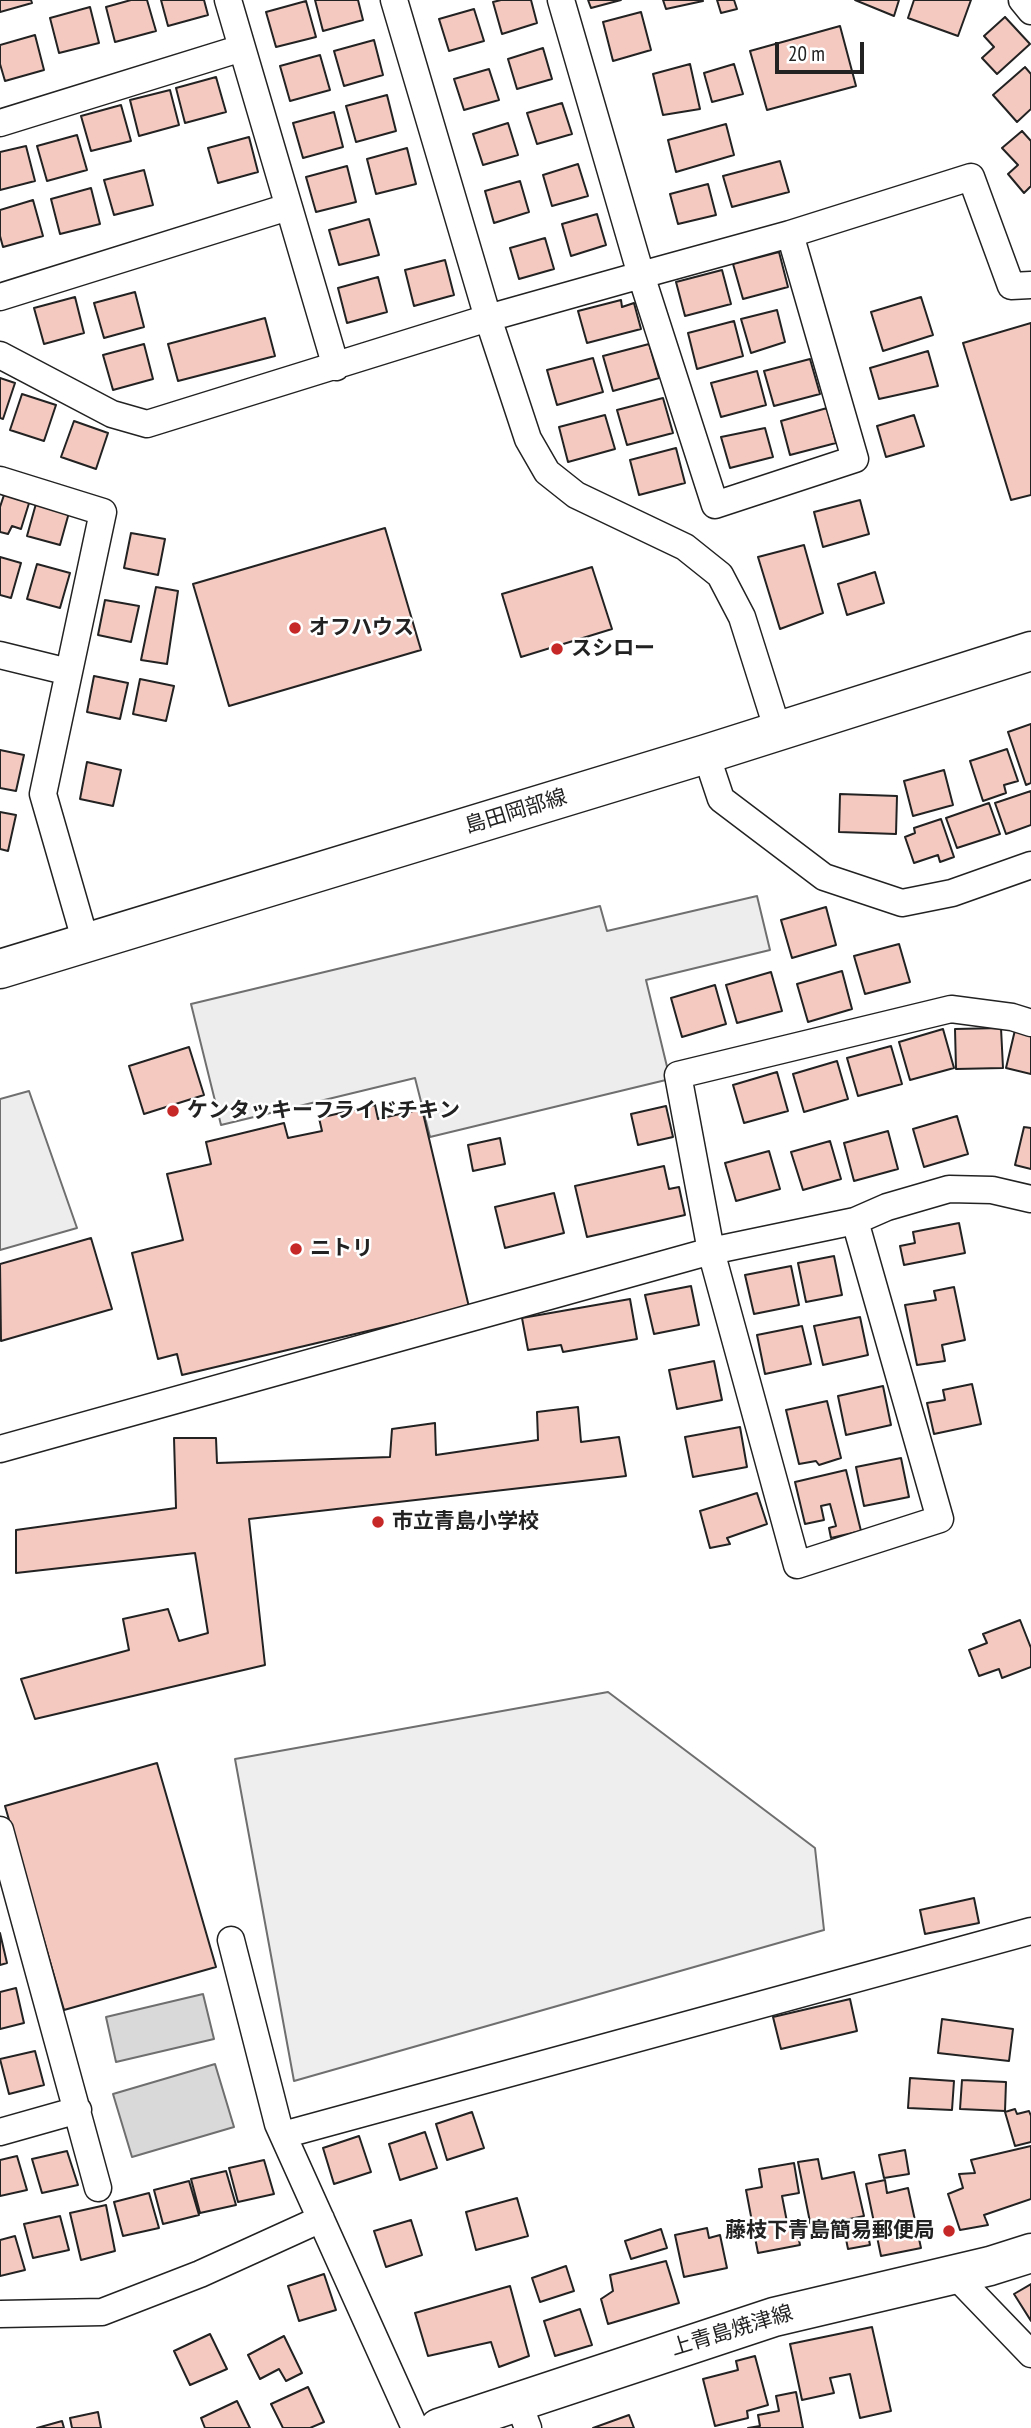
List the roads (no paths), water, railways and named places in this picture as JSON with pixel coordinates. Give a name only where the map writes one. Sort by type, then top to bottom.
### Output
[{"type":"main road","name":"島田岡部線","points":[[0,969],[706,754],[1031,651]]},
{"type":"main road","name":"上青島焼津線","points":[[439,2428],[523,2415],[774,2317],[1031,2253]]},
{"type":"street","points":[[228,0],[336,367]]},
{"type":"street","points":[[394,0],[488,318],[528,439],[547,472],[576,495],[685,547],[720,575],[742,617],[779,731]]},
{"type":"street","points":[[561,0],[641,275],[715,505],[855,458],[790,234]]},
{"type":"street","points":[[1022,0],[1031,11]]},
{"type":"street","points":[[0,123],[242,48]]},
{"type":"street","points":[[0,355],[112,414],[147,424],[488,318],[790,234],[971,177],[1011,286],[1031,285]]},
{"type":"street","points":[[0,297],[288,207]]},
{"type":"street","points":[[0,480],[103,512],[43,794],[86,943]]},
{"type":"street","points":[[0,654],[69,671]]},
{"type":"street","points":[[706,754],[721,799],[824,877],[902,902],[952,893],[1031,865]]},
{"type":"street","points":[[855,1221],[940,1519],[797,1565],[711,1251],[678,1075],[951,1009],[1013,1017],[1031,1023]]},
{"type":"street","points":[[0,1449],[711,1251],[855,1221],[887,1207],[949,1189],[992,1190],[1031,1199]]},
{"type":"street","points":[[0,1830],[98,2188]]},
{"type":"street","points":[[283,2135],[1031,1931]]},
{"type":"street","points":[[231,1940],[283,2135],[415,2428]]},
{"type":"street","points":[[0,2132],[78,2110]]},
{"type":"street","points":[[0,2314],[102,2312],[200,2274],[321,2219]]},
{"type":"street","points":[[954,2274],[1031,2354]]},
{"type":"place","name":"オフハウス","points":[[295,628]]},
{"type":"place","name":"スシロー","points":[[557,649]]},
{"type":"place","name":"ケンタッキーフライドチキン","points":[[173,1111]]},
{"type":"place","name":"ニトリ","points":[[296,1249]]},
{"type":"place","name":"市立青島小学校","points":[[378,1522]]},
{"type":"place","name":"藤枝下青島簡易郵便局","points":[[949,2231]]}]
